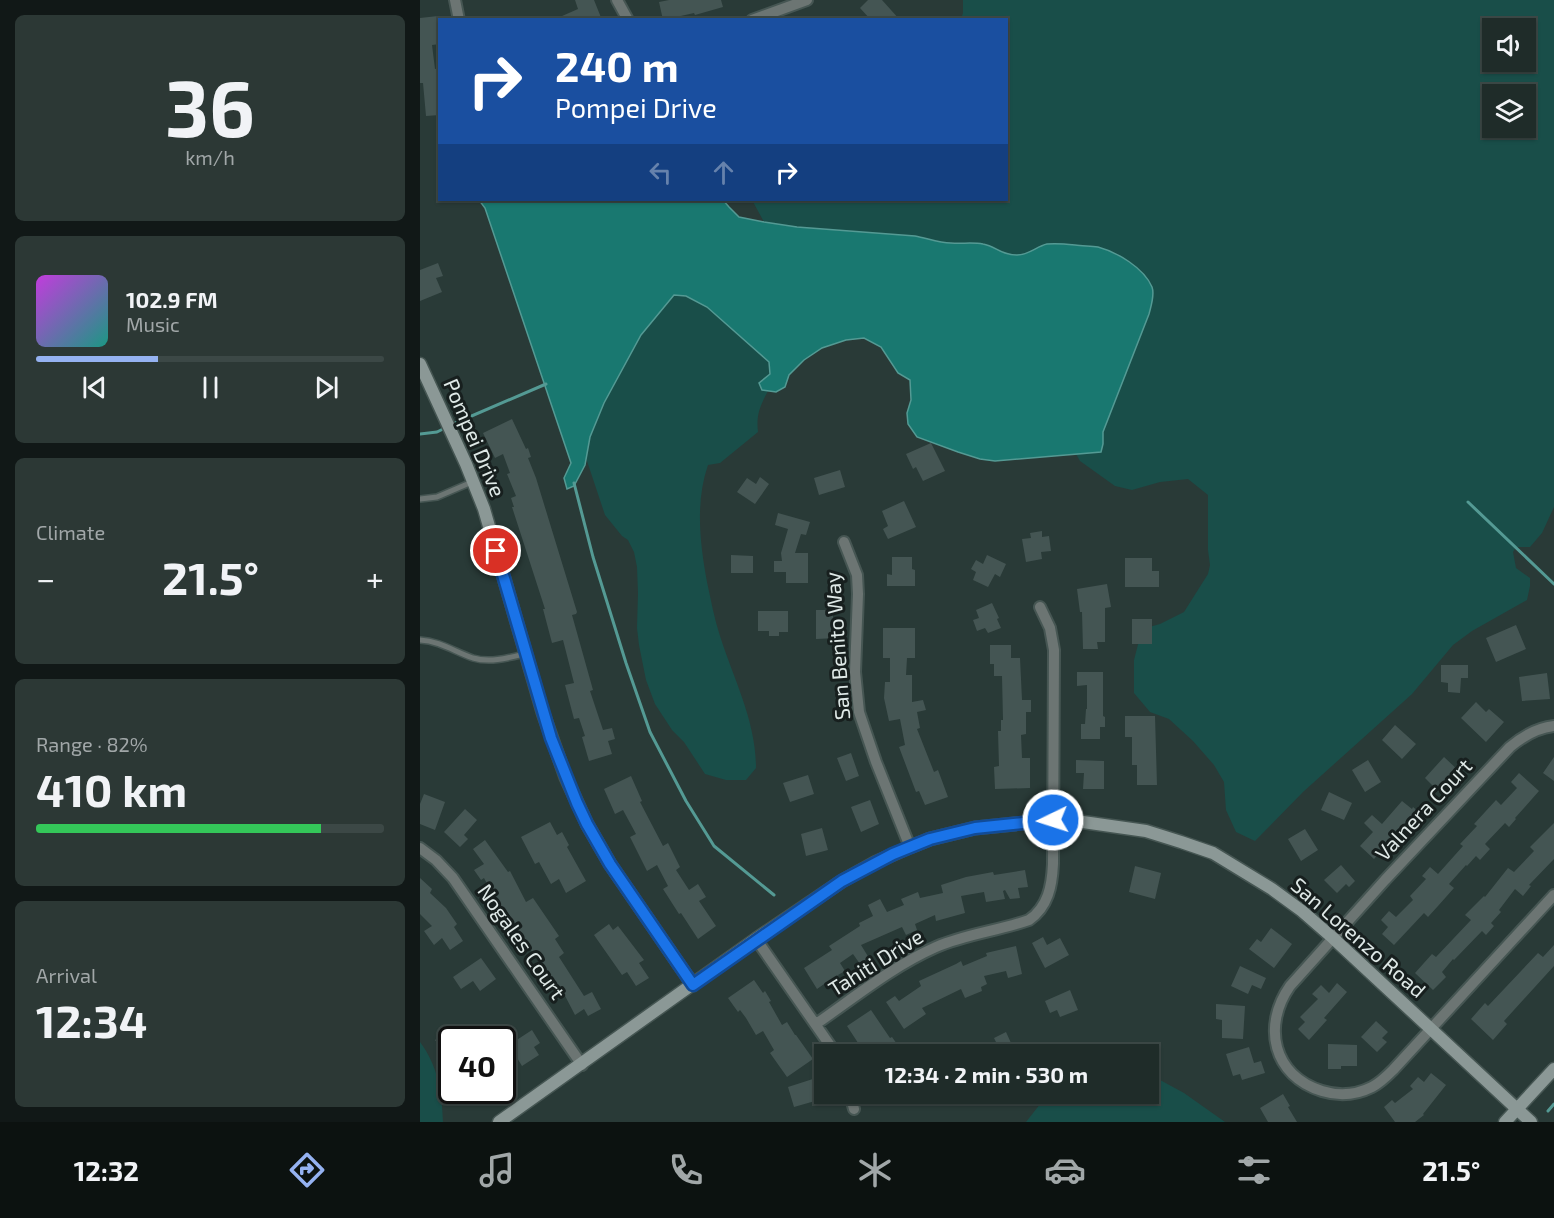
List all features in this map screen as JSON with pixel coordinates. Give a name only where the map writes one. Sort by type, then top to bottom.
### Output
[{"type":"street","points":[[455,0],[459,18]]},
{"type":"street","points":[[617,0],[627,18]]},
{"type":"street","points":[[758,18],[807,0]]},
{"type":"street","name":"Pompei Drive","points":[[420,364],[484,509],[559,760],[587,824],[610,864],[693,985]]},
{"type":"street","name":"San Benito Way","points":[[844,542],[857,575],[855,672],[859,712],[910,847]]},
{"type":"street","name":"Tahiti Drive","points":[[816,1024],[896,969],[930,950],[967,936],[1033,917],[1047,898],[1052,884],[1054,650],[1050,628],[1040,607]]},
{"type":"street","name":"Valnera Court","points":[[1333,938],[1510,747],[1530,732],[1554,726]]},
{"type":"street","name":"San Lorenzo Road","points":[[499,1122],[756,939],[842,881],[876,862],[930,839],[975,828],[1053,820],[1146,831],[1213,853],[1272,889],[1333,938],[1531,1122]]},
{"type":"street","name":"Nogales Court","points":[[420,848],[436,860],[453,879],[582,1065]]},
{"type":"street","points":[[1333,938],[1282,996],[1276,1014],[1274,1036],[1284,1065],[1296,1078],[1326,1092],[1345,1094],[1363,1090],[1383,1079],[1554,895]]},
{"type":"street","points":[[756,939],[829,1044]]},
{"type":"street","points":[[1505,1122],[1554,1069]]},
{"type":"street","points":[[853,1104],[854,1109]]},
{"type":"lane","points":[[420,499],[437,497],[473,481]]},
{"type":"lane","points":[[420,640],[443,645],[481,660],[502,659],[526,653]]},
{"type":"shaded area","points":[[963,0],[1554,0],[1554,507],[1542,533],[1530,547],[1516,547],[1513,552],[1516,568],[1530,578],[1527,600],[1472,631],[1453,645],[1412,694],[1303,792],[1255,841],[1236,832],[1226,810],[1224,782],[1214,765],[1169,719],[1150,712],[1134,693],[1134,660],[1142,629],[1160,624],[1184,612],[1208,574],[1210,565],[1208,495],[1188,479],[1160,482],[1132,490],[1115,486],[1080,461],[1076,454],[1101,451],[1103,432],[1149,314],[1152,288],[1096,247],[1045,245],[1019,255],[1002,253],[986,244],[937,242],[915,236],[797,227],[764,222],[753,201],[1008,201],[1008,18],[961,18]]},
{"type":"shaded area","points":[[480,201],[724,201],[739,217],[764,222],[797,227],[915,236],[946,243],[979,243],[1011,255],[1025,254],[1047,244],[1098,247],[1121,257],[1143,273],[1152,287],[1153,297],[1149,314],[1103,432],[1101,452],[995,461],[980,459],[917,437],[908,424],[907,413],[911,400],[910,380],[898,373],[881,347],[864,338],[846,340],[822,348],[804,360],[789,375],[785,387],[776,392],[762,390],[759,383],[770,374],[769,362],[707,307],[686,296],[674,295],[641,335],[604,403],[590,437],[585,465],[574,486],[567,489],[564,478],[571,463],[485,208]]},
{"type":"shaded area","points":[[674,295],[686,296],[707,307],[769,362],[770,374],[762,390],[768,391],[759,411],[758,432],[720,463],[708,465],[700,508],[702,553],[714,616],[748,717],[755,751],[756,768],[746,780],[726,780],[705,774],[655,704],[646,680],[639,645],[637,567],[634,552],[628,540],[605,515],[586,458],[590,437],[604,403],[641,335]]},
{"type":"shaded area","points":[[420,1042],[431,1060],[438,1080],[438,1104],[442,1104],[443,1122],[420,1122]]},
{"type":"shaded area","points":[[1159,1079],[1184,1093],[1225,1122],[1026,1122],[1040,1104],[1159,1104]]},
{"type":"building","points":[[575,0],[594,0],[601,18],[558,18],[578,9]]},
{"type":"building","points":[[721,0],[723,7],[695,15],[694,13],[663,18],[659,2]]},
{"type":"building","points":[[868,0],[882,0],[898,18],[869,18],[860,8]]},
{"type":"building","points":[[438,16],[438,44],[432,45],[435,69],[438,68],[438,115],[426,116],[423,83],[420,83],[420,18]]},
{"type":"building","points":[[438,263],[443,276],[436,278],[442,292],[420,301],[420,270]]},
{"type":"building","points":[[512,419],[526,449],[528,448],[531,457],[528,458],[577,612],[572,615],[593,690],[590,691],[603,730],[612,728],[615,739],[608,741],[612,754],[589,761],[582,737],[585,736],[579,718],[574,719],[565,685],[574,683],[563,640],[552,643],[543,609],[545,609],[512,507],[514,507],[511,498],[516,496],[507,474],[510,473],[503,454],[495,458],[483,433]]},
{"type":"building","points":[[931,443],[945,471],[923,481],[916,467],[913,469],[906,454]]},
{"type":"building","points":[[840,470],[845,487],[819,495],[814,478]]},
{"type":"building","points":[[760,477],[769,484],[755,504],[737,492],[747,478],[756,484]]},
{"type":"building","points":[[904,501],[916,527],[888,539],[883,529],[888,526],[882,511]]},
{"type":"building","points":[[778,513],[810,522],[806,535],[801,534],[795,553],[808,553],[808,583],[786,583],[786,572],[774,572],[774,561],[782,561],[781,553],[788,529],[775,525]]},
{"type":"building","points":[[1042,531],[1042,537],[1049,536],[1051,551],[1041,552],[1042,559],[1026,562],[1022,539],[1031,538],[1030,533]]},
{"type":"building","points":[[731,555],[753,556],[753,573],[731,573]]},
{"type":"building","points":[[987,555],[1006,564],[1000,577],[995,574],[988,587],[973,580],[976,572],[971,569],[976,560],[983,564]]},
{"type":"building","points":[[892,557],[912,557],[915,586],[887,586],[887,574],[892,575]]},
{"type":"building","points":[[1125,558],[1152,558],[1152,571],[1159,571],[1159,587],[1125,587]]},
{"type":"building","points":[[1107,584],[1111,607],[1105,608],[1105,642],[1097,642],[1098,649],[1083,649],[1082,612],[1080,612],[1077,589]]},
{"type":"building","points":[[992,603],[1001,628],[988,633],[985,628],[977,631],[973,620],[979,618],[976,610]]},
{"type":"building","points":[[816,610],[833,610],[833,626],[837,626],[837,638],[816,639]]},
{"type":"building","points":[[758,611],[788,611],[788,632],[779,632],[779,636],[769,636],[769,631],[758,631]]},
{"type":"building","points":[[1132,619],[1152,619],[1152,644],[1132,644]]},
{"type":"building","points":[[1516,625],[1526,649],[1496,662],[1486,638]]},
{"type":"building","points":[[883,628],[915,628],[915,658],[907,658],[906,675],[912,675],[912,702],[923,700],[926,710],[917,712],[920,728],[917,729],[934,772],[938,770],[948,797],[925,805],[919,791],[916,792],[899,747],[905,745],[900,719],[889,721],[884,698],[885,682],[890,682],[890,658],[883,658]]},
{"type":"building","points":[[990,645],[1011,645],[1011,658],[1020,658],[1022,700],[1031,700],[1031,712],[1026,712],[1026,734],[1021,735],[1022,758],[1030,758],[1030,788],[995,789],[994,767],[999,766],[998,731],[1001,731],[1001,720],[1003,720],[1002,676],[994,676],[994,664],[990,664]]},
{"type":"building","points":[[1441,665],[1468,665],[1468,678],[1461,678],[1460,693],[1448,692],[1448,683],[1441,682]]},
{"type":"building","points":[[1077,672],[1103,672],[1105,727],[1100,727],[1100,739],[1081,739],[1081,724],[1085,724],[1087,709],[1087,685],[1077,686]]},
{"type":"building","points":[[1547,673],[1550,699],[1522,701],[1519,677]]},
{"type":"building","points":[[1476,702],[1486,712],[1489,709],[1504,722],[1486,742],[1461,718]]},
{"type":"building","points":[[1125,716],[1155,716],[1157,785],[1137,785],[1137,765],[1132,765],[1132,737],[1125,737]]},
{"type":"building","points":[[1395,725],[1416,744],[1402,759],[1382,740]]},
{"type":"building","points":[[851,753],[859,776],[846,781],[837,758]]},
{"type":"building","points":[[1444,757],[1459,771],[1439,792],[1425,778]]},
{"type":"building","points":[[1554,757],[1554,781],[1543,773]]},
{"type":"building","points":[[1076,760],[1104,761],[1104,789],[1083,789],[1084,773],[1076,773]]},
{"type":"building","points":[[1368,760],[1381,782],[1365,792],[1352,770]]},
{"type":"building","points":[[1519,773],[1539,791],[1509,827],[1505,823],[1485,844],[1490,849],[1480,860],[1476,856],[1449,884],[1454,888],[1428,917],[1424,913],[1394,945],[1382,934],[1388,927],[1381,920],[1389,911],[1396,917],[1413,900],[1410,896],[1426,879],[1422,876],[1430,867],[1438,874],[1463,846],[1460,844],[1477,826],[1474,824],[1496,800],[1501,805],[1517,788],[1511,782]]},
{"type":"building","points":[[808,775],[814,794],[790,802],[783,783]]},
{"type":"building","points":[[631,776],[642,801],[640,802],[663,846],[668,843],[680,867],[676,870],[689,890],[698,884],[706,897],[699,901],[716,926],[698,939],[663,889],[668,886],[657,865],[647,871],[630,837],[636,834],[623,810],[615,814],[604,789]]},
{"type":"building","points":[[1329,792],[1352,803],[1344,820],[1321,810]]},
{"type":"building","points":[[424,794],[445,802],[435,830],[420,824],[420,804]]},
{"type":"building","points":[[870,800],[879,824],[861,832],[851,807]]},
{"type":"building","points":[[1402,801],[1420,813],[1413,821],[1410,818],[1374,859],[1360,846],[1373,832],[1364,823],[1372,815],[1382,824]]},
{"type":"building","points":[[465,809],[477,820],[464,835],[468,839],[460,847],[444,832]]},
{"type":"building","points":[[550,822],[557,835],[562,832],[569,845],[567,847],[586,881],[566,893],[559,879],[551,884],[539,862],[535,864],[521,837]]},
{"type":"building","points":[[1554,823],[1554,859],[1529,885],[1531,886],[1523,896],[1515,889],[1499,910],[1501,912],[1491,923],[1494,926],[1486,935],[1482,931],[1453,959],[1442,972],[1446,977],[1433,990],[1415,973],[1432,954],[1436,957],[1471,920],[1465,915],[1485,897],[1508,868],[1514,872],[1534,851],[1530,847]]},
{"type":"building","points":[[822,828],[828,850],[806,856],[801,834]]},
{"type":"building","points":[[1305,829],[1318,850],[1301,861],[1288,839]]},
{"type":"building","points":[[485,840],[508,872],[510,871],[526,902],[533,898],[559,936],[555,939],[564,953],[559,957],[584,996],[592,992],[601,1009],[588,1016],[584,1009],[575,1015],[563,992],[560,994],[544,967],[502,907],[500,908],[484,878],[481,880],[474,870],[484,864],[473,849]]},
{"type":"building","points":[[1341,865],[1355,881],[1349,887],[1346,884],[1337,893],[1324,880]]},
{"type":"building","points":[[1135,866],[1161,873],[1155,899],[1129,892]]},
{"type":"building","points":[[1025,870],[1028,887],[1018,888],[1020,898],[1010,899],[1005,890],[1003,891],[1005,899],[986,902],[984,892],[961,896],[965,913],[936,921],[935,915],[915,924],[917,930],[906,935],[902,927],[861,945],[869,958],[860,964],[853,954],[840,963],[845,971],[838,975],[840,979],[830,986],[827,982],[817,989],[804,968],[832,950],[829,946],[860,926],[859,923],[873,916],[868,905],[880,899],[887,912],[904,905],[901,899],[918,892],[920,898],[943,893],[941,885],[966,877]]},
{"type":"building","points":[[420,878],[432,889],[430,893],[446,908],[457,924],[454,927],[463,941],[450,950],[442,938],[434,945],[424,931],[432,926],[420,914]]},
{"type":"building","points":[[609,924],[613,930],[618,926],[644,960],[639,963],[649,978],[636,986],[627,972],[622,975],[594,935]]},
{"type":"building","points":[[1271,928],[1292,944],[1274,968],[1249,949],[1257,939],[1261,942]]},
{"type":"building","points":[[1043,937],[1047,945],[1060,938],[1069,955],[1045,968],[1032,943]]},
{"type":"building","points":[[1554,945],[1554,966],[1504,1021],[1507,1024],[1493,1040],[1471,1019],[1485,1003],[1488,1006],[1538,953],[1543,957]]},
{"type":"building","points":[[1016,946],[1022,974],[1008,978],[1006,971],[984,976],[987,984],[981,987],[982,991],[965,998],[961,989],[922,1008],[926,1014],[904,1029],[886,1002],[895,996],[899,1001],[921,986],[919,981],[961,961],[963,966],[987,956],[986,953]]},
{"type":"building","points":[[481,958],[496,979],[480,991],[473,981],[461,989],[453,977]]},
{"type":"building","points":[[1240,966],[1266,978],[1261,989],[1252,985],[1248,994],[1231,986]]},
{"type":"building","points":[[754,980],[763,993],[765,991],[782,1025],[787,1022],[813,1059],[787,1077],[770,1053],[774,1050],[763,1031],[756,1035],[740,1010],[738,1012],[728,998]]},
{"type":"building","points":[[1337,983],[1347,992],[1324,1018],[1327,1020],[1309,1040],[1298,1029],[1305,1022],[1300,1017],[1318,999],[1312,994],[1321,985],[1329,993]]},
{"type":"building","points":[[1070,990],[1078,1010],[1060,1017],[1057,1010],[1050,1013],[1045,1001]]},
{"type":"building","points":[[1216,1004],[1245,1006],[1243,1039],[1222,1038],[1222,1020],[1216,1019]]},
{"type":"building","points":[[871,1010],[890,1038],[892,1037],[897,1044],[859,1044],[847,1026]]},
{"type":"building","points":[[1376,1021],[1388,1032],[1382,1038],[1387,1042],[1377,1052],[1361,1037]]},
{"type":"building","points":[[532,1030],[540,1043],[534,1047],[539,1055],[522,1066],[516,1056],[516,1040]]},
{"type":"building","points":[[1006,1032],[1011,1044],[997,1044],[994,1038]]},
{"type":"building","points":[[1328,1044],[1357,1045],[1357,1066],[1328,1069]]},
{"type":"building","points":[[1249,1047],[1254,1063],[1261,1061],[1265,1073],[1242,1080],[1240,1074],[1233,1076],[1226,1054]]},
{"type":"building","points":[[1431,1073],[1446,1085],[1424,1115],[1415,1122],[1395,1122],[1384,1107],[1392,1100],[1395,1103],[1413,1089],[1410,1086],[1418,1077],[1424,1082]]},
{"type":"building","points":[[814,1079],[814,1090],[812,1091],[814,1101],[794,1107],[788,1087]]},
{"type":"building","points":[[1283,1094],[1297,1122],[1268,1122],[1260,1108]]},
{"type":"waterway","points":[[453,424],[546,384]]},
{"type":"waterway","points":[[420,434],[437,432],[447,427]]},
{"type":"waterway","points":[[574,483],[593,557],[650,732],[686,801],[714,846],[774,895]]},
{"type":"waterway","points":[[1468,502],[1554,584]]},
{"type":"waterway","points":[[1548,1111],[1554,1104]]},
{"type":"route","points":[[496,551],[551,738],[577,803],[610,864],[693,985],[842,881],[893,854],[955,832],[1021,822],[1053,820]]}]
